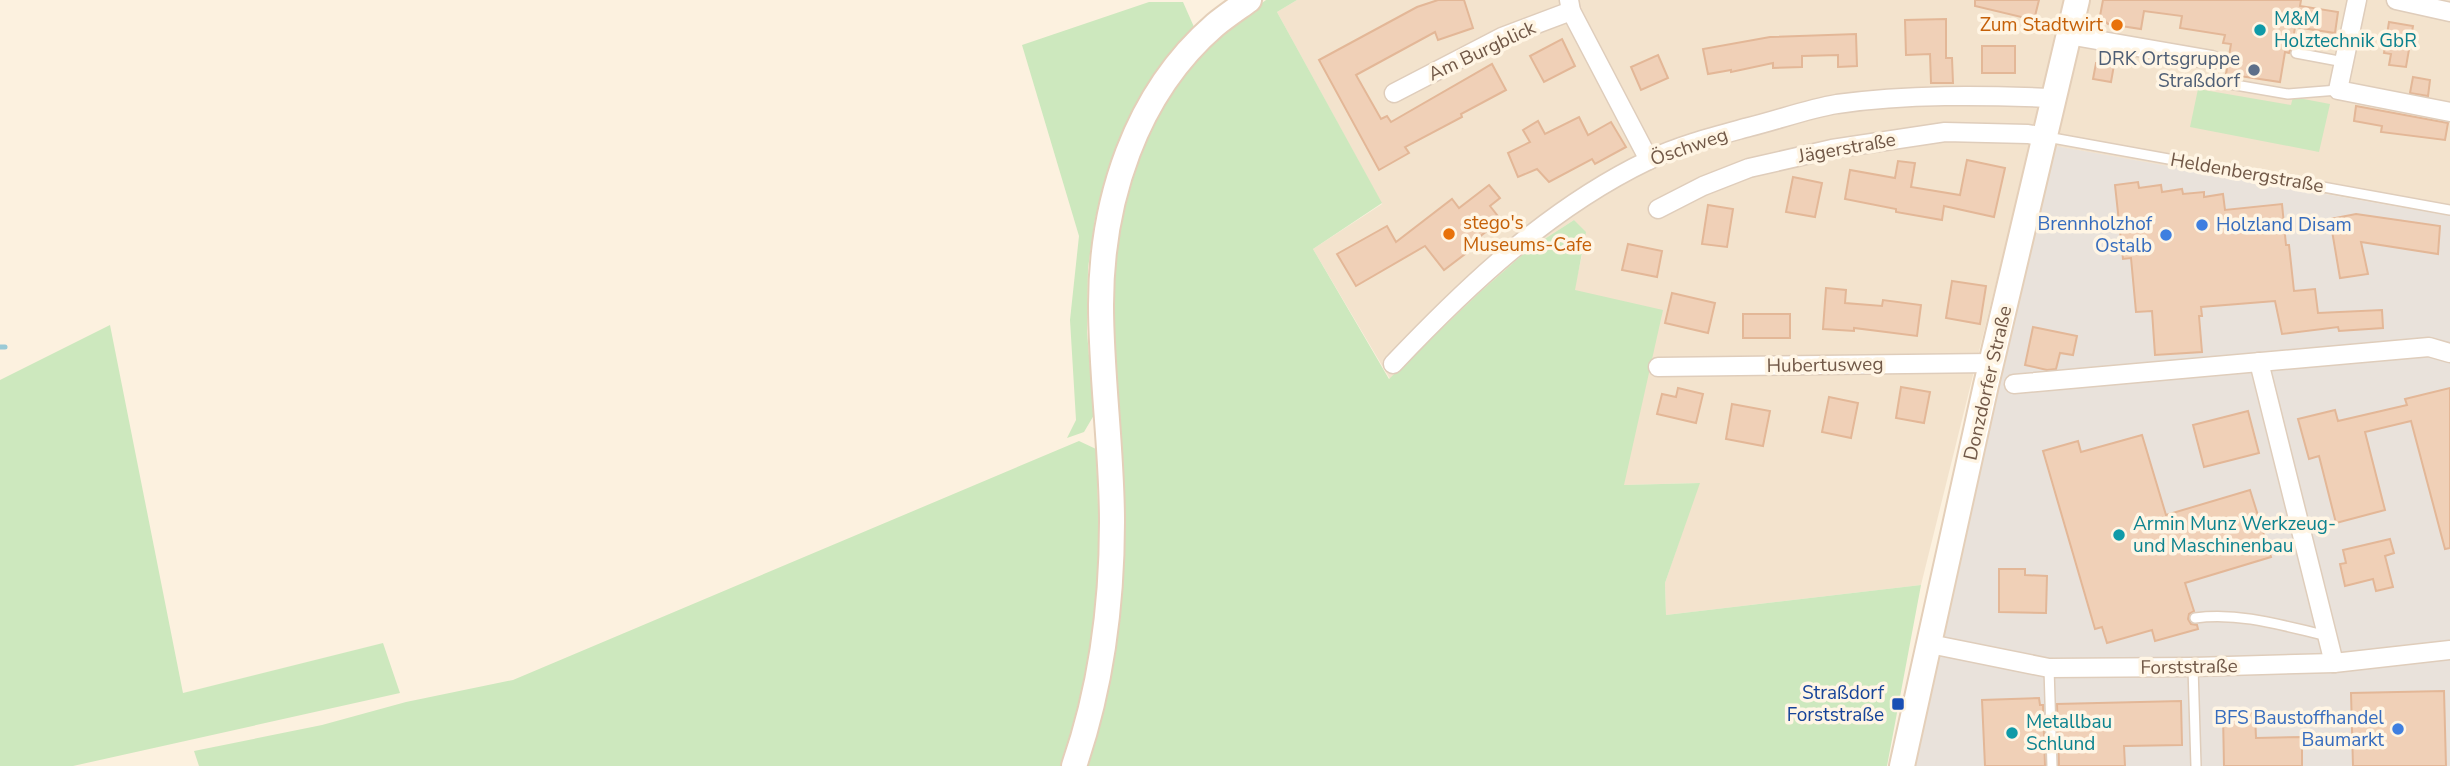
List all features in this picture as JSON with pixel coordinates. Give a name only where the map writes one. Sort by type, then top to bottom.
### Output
[{"type":"main road","points":[[1074,766],[1097,681],[1110,584],[1111,499],[1101,302],[1104,254],[1111,209],[1129,149],[1145,112],[1168,76],[1215,25],[1249,0]]},
{"type":"main road","name":"Donzdorfer Straße","points":[[1902,766],[2077,0]]},
{"type":"street","points":[[2357,0],[2338,90],[2450,112]]},
{"type":"street","points":[[2396,0],[2450,12]]},
{"type":"street","name":"Am Burgblick","points":[[1394,93],[1502,37],[1570,6],[1649,160]]},
{"type":"street","points":[[2068,35],[2212,60]]},
{"type":"street","name":"Öschweg","points":[[1393,364],[1488,268],[1537,229],[1581,199],[1649,160],[1711,137],[1834,105],[1888,99],[2054,98]]},
{"type":"street","name":"Jägerstraße","points":[[1658,209],[1703,186],[1749,168],[1832,149],[1945,132],[2028,134],[2045,137]]},
{"type":"street","points":[[2014,384],[2430,347],[2450,353]]},
{"type":"street","points":[[2259,362],[2334,663]]},
{"type":"street","name":"Hubertusweg","points":[[1658,367],[1992,363]]},
{"type":"street","name":"Forststraße","points":[[1930,644],[2049,668],[2334,663],[2450,650]]},
{"type":"lane","points":[[2296,53],[2344,62]]},
{"type":"lane","points":[[2218,82],[2288,94],[2338,90]]},
{"type":"lane","name":"Heldenbergstraße","points":[[2045,137],[2450,210]]},
{"type":"lane","points":[[2195,618],[2231,616],[2328,636]]},
{"type":"lane","points":[[2193,667],[2196,766]]},
{"type":"lane","points":[[2049,668],[2052,766]]},
{"type":"shaded area","points":[[1297,0],[2450,0],[2450,216],[2031,142],[1921,585],[1666,615],[1665,583],[1699,483],[1624,485],[1574,290],[1585,242],[1574,220],[1529,249],[1390,379],[1313,249],[1382,204],[1277,12]]},
{"type":"shaded area","points":[[2050,145],[2450,216],[2450,766],[1914,766]]},
{"type":"green space","points":[[1266,0],[1297,0],[1277,12],[1382,203],[1313,249],[1389,379],[1529,249],[1574,220],[1586,232],[1575,290],[1663,310],[1624,485],[1700,483],[1665,583],[1666,615],[1921,585],[1887,766],[1087,766],[1108,677],[1108,360],[1115,226],[1146,130],[1189,65],[1221,34]]},
{"type":"green space","points":[[1149,2],[1183,2],[1194,27],[1164,63],[1132,112],[1109,168],[1095,219],[1088,268],[1087,332],[1094,415],[1084,432],[1067,438],[1076,420],[1070,320],[1079,236],[1022,45]]},
{"type":"green space","points":[[2198,89],[2291,105],[2293,97],[2330,104],[2319,152],[2190,127]]},
{"type":"green space","points":[[110,325],[183,693],[383,643],[400,693],[73,766],[0,766],[0,380]]},
{"type":"green space","points":[[1079,441],[1096,449],[1100,560],[1088,670],[1062,766],[199,766],[194,751],[322,725],[406,702],[513,680]]},
{"type":"building","points":[[1438,0],[1464,0],[1473,28],[1438,40],[1435,32],[1356,75],[1381,119],[1387,116],[1391,122],[1492,64],[1506,90],[1405,147],[1409,153],[1379,170],[1319,60],[1417,7]]},
{"type":"building","points":[[1975,0],[2039,0],[2034,20],[1975,6]]},
{"type":"building","points":[[2103,0],[2301,0],[2300,6],[2338,12],[2335,33],[2295,27],[2292,47],[2289,53],[2285,52],[2280,82],[2226,74],[2231,44],[2223,43],[2225,35],[2180,28],[2182,16],[2144,11],[2141,29],[2108,24],[2100,16]]},
{"type":"building","points":[[1946,19],[1946,58],[1952,58],[1953,83],[1931,83],[1930,54],[1906,55],[1905,20]]},
{"type":"building","points":[[2389,22],[2413,26],[2406,67],[2389,65],[2391,54],[2384,53]]},
{"type":"building","points":[[1856,34],[1857,66],[1838,67],[1838,55],[1802,56],[1802,67],[1773,68],[1773,63],[1708,74],[1703,49],[1770,37]]},
{"type":"building","points":[[1562,39],[1575,66],[1544,82],[1530,56]]},
{"type":"building","points":[[1982,46],[2015,46],[2015,73],[1982,73]]},
{"type":"building","points":[[1658,55],[1668,78],[1641,90],[1631,67]]},
{"type":"building","name":"Zum Stadtwirt","points":[[2096,63],[2114,65],[2111,82],[2093,79]]},
{"type":"building","points":[[2413,77],[2430,80],[2428,96],[2410,93]]},
{"type":"building","points":[[2356,106],[2448,123],[2445,140],[2381,132],[2382,126],[2354,121]]},
{"type":"building","points":[[1579,117],[1588,135],[1611,122],[1626,147],[1595,164],[1592,159],[1549,182],[1537,169],[1518,177],[1508,153],[1530,142],[1523,130],[1538,121],[1545,134]]},
{"type":"building","points":[[1967,160],[2005,168],[1994,217],[1944,206],[1942,220],[1845,199],[1850,170],[1895,178],[1898,161],[1915,163],[1911,187],[1960,195]]},
{"type":"building","points":[[1793,177],[1822,183],[1815,217],[1786,212]]},
{"type":"building","points":[[2138,182],[2139,188],[2161,185],[2162,192],[2182,189],[2183,194],[2204,192],[2204,197],[2223,194],[2225,210],[2282,204],[2294,291],[2315,289],[2318,313],[2382,310],[2383,328],[2339,331],[2338,327],[2282,334],[2275,301],[2201,307],[2202,316],[2199,316],[2202,352],[2155,355],[2152,311],[2136,312],[2131,258],[2123,259],[2115,185]]},
{"type":"building","points":[[1489,185],[1500,198],[1490,206],[1501,220],[1478,238],[1481,242],[1444,270],[1425,246],[1356,286],[1337,254],[1387,226],[1396,242],[1452,199],[1459,208]]},
{"type":"building","points":[[1708,205],[1733,209],[1727,247],[1702,244]]},
{"type":"building","points":[[2356,214],[2440,226],[2438,254],[2361,242],[2368,274],[2340,278],[2330,219]]},
{"type":"building","points":[[1628,244],[1662,251],[1657,277],[1622,270]]},
{"type":"building","points":[[1952,281],[1986,286],[1980,324],[1946,318]]},
{"type":"building","points":[[1826,288],[1846,290],[1845,303],[1882,306],[1883,300],[1921,305],[1917,336],[1854,328],[1854,331],[1823,329]]},
{"type":"building","points":[[1672,293],[1715,303],[1708,333],[1665,323]]},
{"type":"building","points":[[1743,314],[1790,314],[1790,338],[1743,338]]},
{"type":"building","points":[[2033,327],[2077,336],[2073,355],[2060,353],[2056,369],[2047,370],[2025,365]]},
{"type":"building","points":[[1901,387],[1930,392],[1924,423],[1896,418]]},
{"type":"building","points":[[1678,388],[1703,394],[1696,423],[1657,414],[1662,394],[1676,397]]},
{"type":"building","points":[[2450,388],[2450,548],[2445,549],[2411,421],[2365,432],[2385,510],[2336,523],[2319,456],[2309,459],[2298,419],[2335,410],[2338,421],[2407,405],[2405,399]]},
{"type":"building","points":[[1829,397],[1858,403],[1851,438],[1822,432]]},
{"type":"building","points":[[1732,404],[1770,411],[1763,446],[1726,439]]},
{"type":"building","points":[[2248,411],[2259,453],[2204,467],[2193,425]]},
{"type":"building","name":"Armin Munz Werkzeug- und Maschinenbau","points":[[2142,435],[2166,515],[2250,490],[2271,557],[2185,583],[2194,611],[2189,614],[2188,619],[2191,624],[2197,625],[2198,629],[2155,641],[2152,630],[2107,643],[2102,627],[2095,629],[2043,451],[2078,441],[2081,452]]},
{"type":"building","points":[[2390,539],[2394,553],[2385,556],[2393,587],[2376,591],[2373,579],[2345,586],[2340,564],[2346,563],[2343,550]]},
{"type":"building","points":[[1999,569],[2025,569],[2025,575],[2047,576],[2046,613],[1999,612]]},
{"type":"building","name":"BFS Baustoffhandel Baumarkt","points":[[2444,691],[2446,766],[2353,766],[2351,693]]},
{"type":"building","name":"Metallbau Schlund","points":[[2039,698],[2040,705],[2043,705],[2045,766],[1985,766],[1982,700]]},
{"type":"building","points":[[2181,701],[2182,745],[2124,746],[2125,766],[2059,766],[2057,704]]},
{"type":"building","points":[[2255,713],[2256,738],[2302,737],[2302,766],[2224,766],[2223,714]]},
{"type":"waterway","points":[[0,347],[5,347]]},
{"type":"place","name":"Zum Stadtwirt","points":[[2117,25]]},
{"type":"place","name":"M&M Holztechnik GbR","points":[[2260,30]]},
{"type":"place","name":"DRK Ortsgruppe Straßdorf","points":[[2254,70]]},
{"type":"place","name":"Holzland Disam","points":[[2202,225]]},
{"type":"place","name":"stego's Museums-Cafe","points":[[1449,234]]},
{"type":"place","name":"Brennholzhof Ostalb","points":[[2166,235]]},
{"type":"place","name":"Armin Munz Werkzeug- und Maschinenbau","points":[[2119,535]]},
{"type":"place","name":"Straßdorf Forststraße","points":[[1898,704]]},
{"type":"place","name":"BFS Baustoffhandel Baumarkt","points":[[2398,729]]},
{"type":"place","name":"Metallbau Schlund","points":[[2012,733]]}]
